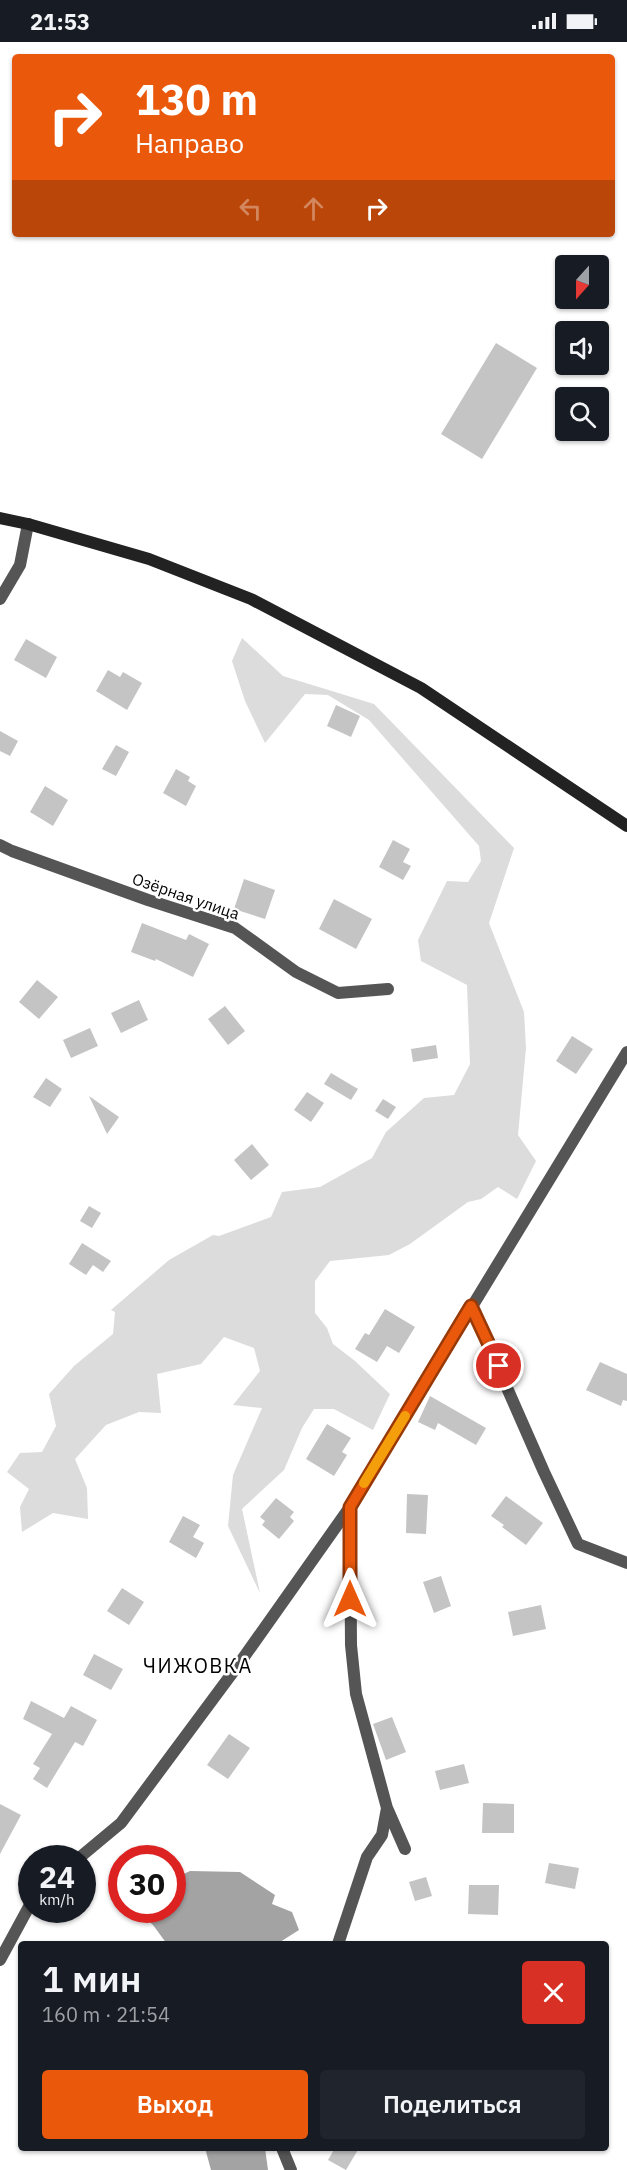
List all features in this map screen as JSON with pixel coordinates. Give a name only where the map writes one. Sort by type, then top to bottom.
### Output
[{"type":"street","points":[[0,518],[149,559],[251,599],[421,688],[627,826]]},
{"type":"street","points":[[0,599],[20,565],[28,524]]},
{"type":"street","name":"Озёрная улица","points":[[0,844],[12,851],[148,900],[235,928],[296,972],[338,993],[388,989]]},
{"type":"street","points":[[96,1845],[121,1824],[239,1664],[350,1507],[627,1052]]},
{"type":"street","points":[[471,1306],[578,1544],[627,1563]]},
{"type":"street","points":[[350,1507],[351,1645],[356,1694],[387,1808],[405,1849]]},
{"type":"street","points":[[339,1941],[367,1857],[382,1835],[387,1808]]},
{"type":"street","points":[[0,1960],[20,1923]]},
{"type":"street","points":[[283,2151],[291,2170]]},
{"type":"shaded area","points":[[242,638],[283,676],[374,704],[514,848],[489,923],[524,1012],[526,1048],[518,1135],[536,1161],[517,1199],[498,1187],[481,1199],[468,1202],[410,1244],[389,1255],[330,1261],[315,1281],[315,1313],[327,1328],[333,1344],[390,1394],[373,1430],[334,1409],[314,1409],[302,1428],[284,1470],[242,1509],[260,1593],[228,1526],[233,1475],[262,1408],[233,1405],[260,1371],[254,1348],[224,1337],[201,1364],[157,1374],[161,1413],[139,1412],[106,1425],[75,1459],[87,1488],[88,1519],[53,1513],[22,1532],[20,1507],[29,1489],[7,1472],[20,1453],[42,1452],[56,1426],[49,1394],[74,1366],[113,1334],[115,1312],[111,1310],[169,1260],[213,1235],[219,1236],[271,1217],[282,1192],[320,1187],[372,1158],[386,1132],[424,1098],[454,1095],[470,1064],[467,985],[421,961],[418,940],[447,881],[468,882],[481,861],[479,846],[369,720],[328,695],[305,694],[265,743],[245,701],[232,661]]},
{"type":"shaded area","points":[[190,1871],[240,1872],[275,1895],[272,1904],[292,1912],[299,1930],[282,1941],[165,1941],[151,1923],[186,1923],[186,1873]]},
{"type":"shaded area","points":[[206,2151],[265,2151],[268,2170],[211,2170]]},
{"type":"building","points":[[496,343],[537,368],[482,459],[441,434]]},
{"type":"building","points":[[26,639],[57,657],[46,678],[14,660]]},
{"type":"building","points":[[108,670],[120,677],[123,672],[142,683],[127,710],[96,691]]},
{"type":"building","points":[[336,705],[360,716],[351,737],[327,726]]},
{"type":"building","points":[[0,731],[18,741],[10,756],[0,751]]},
{"type":"building","points":[[116,745],[129,752],[116,776],[102,769]]},
{"type":"building","points":[[176,769],[190,777],[188,781],[196,786],[186,806],[163,793]]},
{"type":"building","points":[[45,786],[68,800],[53,826],[30,812]]},
{"type":"building","points":[[393,840],[410,849],[403,862],[411,866],[403,880],[379,867]]},
{"type":"building","points":[[244,879],[275,890],[265,919],[234,909]]},
{"type":"building","points":[[334,899],[372,919],[356,949],[319,929]]},
{"type":"building","points":[[142,923],[186,940],[189,934],[209,944],[193,977],[156,959],[155,961],[131,952]]},
{"type":"building","points":[[37,980],[58,997],[39,1019],[19,1002]]},
{"type":"building","points":[[139,1000],[148,1020],[121,1033],[111,1013]]},
{"type":"building","points":[[225,1006],[245,1031],[228,1045],[208,1019]]},
{"type":"building","points":[[90,1028],[98,1046],[71,1058],[63,1040]]},
{"type":"building","points":[[572,1036],[593,1049],[576,1074],[556,1061]]},
{"type":"building","points":[[436,1045],[438,1058],[413,1062],[411,1049]]},
{"type":"building","points":[[331,1073],[358,1089],[351,1100],[324,1084]]},
{"type":"building","points":[[46,1078],[62,1089],[50,1107],[33,1097]]},
{"type":"building","points":[[307,1092],[324,1103],[311,1122],[294,1110]]},
{"type":"building","points":[[89,1096],[119,1117],[107,1134]]},
{"type":"building","points":[[383,1099],[396,1107],[388,1119],[375,1111]]},
{"type":"building","points":[[252,1144],[269,1165],[251,1180],[234,1160]]},
{"type":"building","points":[[89,1206],[101,1213],[92,1228],[80,1221]]},
{"type":"building","points":[[82,1243],[111,1261],[103,1272],[93,1265],[86,1275],[69,1264]]},
{"type":"building","points":[[385,1309],[415,1327],[399,1353],[387,1346],[377,1362],[355,1349],[365,1333],[369,1335]]},
{"type":"building","points":[[600,1362],[627,1374],[627,1401],[623,1400],[621,1406],[586,1390]]},
{"type":"building","points":[[430,1396],[486,1428],[476,1445],[438,1423],[435,1430],[418,1422]]},
{"type":"building","points":[[327,1424],[351,1438],[342,1452],[347,1455],[334,1476],[306,1459]]},
{"type":"building","points":[[407,1494],[428,1495],[426,1534],[406,1533]]},
{"type":"building","points":[[506,1496],[543,1523],[526,1545],[491,1516]]},
{"type":"building","points":[[276,1498],[294,1512],[290,1517],[294,1521],[279,1539],[262,1525],[265,1521],[260,1517]]},
{"type":"building","points":[[183,1516],[200,1525],[193,1537],[204,1543],[196,1558],[169,1542]]},
{"type":"building","points":[[441,1576],[451,1606],[434,1613],[423,1582]]},
{"type":"building","points":[[122,1588],[144,1602],[129,1625],[107,1611]]},
{"type":"building","points":[[541,1605],[546,1629],[513,1636],[508,1612]]},
{"type":"building","points":[[94,1654],[123,1669],[111,1690],[83,1675]]},
{"type":"building","points":[[31,1701],[64,1718],[71,1706],[97,1720],[83,1746],[75,1742],[47,1788],[33,1779],[40,1768],[33,1764],[52,1734],[23,1719]]},
{"type":"building","points":[[392,1717],[406,1752],[386,1760],[373,1724]]},
{"type":"building","points":[[229,1734],[250,1748],[228,1779],[207,1765]]},
{"type":"building","points":[[464,1764],[469,1783],[440,1790],[435,1771]]},
{"type":"building","points":[[483,1803],[514,1804],[514,1833],[482,1833]]},
{"type":"building","points":[[0,1804],[21,1815],[0,1854]]},
{"type":"building","points":[[549,1863],[579,1868],[575,1889],[545,1883]]},
{"type":"building","points":[[426,1877],[432,1896],[415,1901],[409,1882]]},
{"type":"building","points":[[469,1885],[499,1885],[498,1915],[468,1914]]},
{"type":"building","points":[[333,2151],[357,2151],[346,2170],[328,2160]]},
{"type":"slow traffic","points":[[364,1483],[405,1416]]},
{"type":"district","name":"ЧИЖОВКА","points":[[198,1665]]},
{"type":"route","points":[[350,1599],[350,1507],[471,1306],[499,1366]]}]
